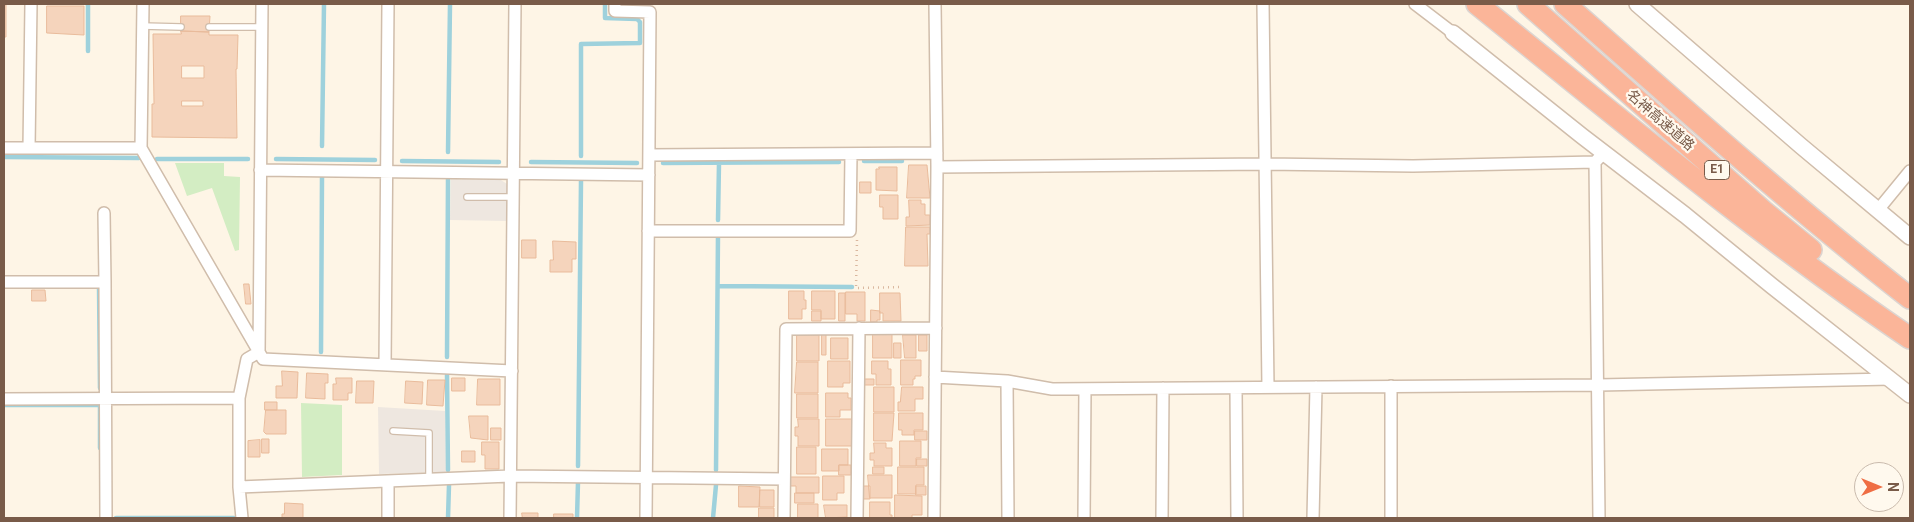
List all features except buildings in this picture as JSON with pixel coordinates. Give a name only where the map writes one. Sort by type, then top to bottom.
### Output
[{"type":"highway","points":[[1477,4],[1736,211],[1869,310],[1910,338]]},
{"type":"highway","name":"名神高速道路","points":[[1528,4],[1763,211],[1910,331]]},
{"type":"highway","name":"名神高速道路","points":[[1565,4],[1674,101],[1864,262],[1910,298]]},
{"type":"street","points":[[30,148],[31,4]]},
{"type":"street","points":[[143,4],[141,148],[263,359],[512,371]]},
{"type":"street","points":[[259,352],[262,4]]},
{"type":"street","points":[[385,365],[388,4]]},
{"type":"street","points":[[510,518],[515,4]]},
{"type":"street","points":[[615,4],[615,11],[650,12],[646,518]]},
{"type":"street","points":[[934,518],[937,167],[935,4]]},
{"type":"street","points":[[1263,4],[1268,388]]},
{"type":"street","points":[[1416,4],[1454,33],[1600,158],[1685,215],[1910,395]]},
{"type":"street","points":[[1637,4],[1910,237]]},
{"type":"street","points":[[4,148],[141,148]]},
{"type":"street","points":[[649,156],[937,153]]},
{"type":"street","points":[[648,231],[850,231],[851,154]]},
{"type":"street","points":[[937,167],[1266,164],[1413,166],[1600,158]]},
{"type":"street","points":[[1599,518],[1600,158]]},
{"type":"street","points":[[260,170],[649,175]]},
{"type":"street","points":[[1878,210],[1910,171]]},
{"type":"street","points":[[104,213],[106,518]]},
{"type":"street","points":[[4,282],[105,282]]},
{"type":"street","points":[[857,518],[859,328]]},
{"type":"street","points":[[784,518],[786,329],[936,328]]},
{"type":"street","points":[[242,518],[239,487],[239,398],[247,359],[259,352]]},
{"type":"street","points":[[935,377],[1007,381],[1052,389],[1599,385],[1891,379]]},
{"type":"street","points":[[1007,381],[1008,518]]},
{"type":"street","points":[[1391,386],[1391,518]]},
{"type":"street","points":[[1313,518],[1316,387]]},
{"type":"street","points":[[1162,518],[1163,388]]},
{"type":"street","points":[[1236,388],[1236,518]]},
{"type":"street","points":[[1084,518],[1085,389]]},
{"type":"street","points":[[4,399],[239,398]]},
{"type":"street","points":[[239,487],[510,476],[784,479]]},
{"type":"street","points":[[388,481],[388,518]]},
{"type":"lane","points":[[142,26],[181,27]]},
{"type":"lane","points":[[209,27],[262,27]]},
{"type":"lane","points":[[468,197],[513,197]]},
{"type":"lane","points":[[393,431],[429,433],[429,479]]},
{"type":"path","points":[[850,231],[857,238],[856,288],[901,288]]},
{"type":"shaded area","points":[[451,179],[501,180],[507,184],[507,221],[450,220]]},
{"type":"shaded area","points":[[378,407],[445,411],[446,472],[379,474]]},
{"type":"green space","points":[[175,163],[224,163],[224,176],[240,177],[239,250],[235,251],[212,188],[187,196]]},
{"type":"green space","points":[[301,403],[342,405],[342,475],[302,477]]},
{"type":"waterway","points":[[88,4],[88,51]]},
{"type":"waterway","points":[[322,146],[324,4]]},
{"type":"waterway","points":[[448,152],[450,4]]},
{"type":"waterway","points":[[581,156],[581,44],[640,43],[640,22],[637,19],[605,18],[605,4]]},
{"type":"waterway","points":[[4,157],[139,158]]},
{"type":"waterway","points":[[157,159],[248,159]]},
{"type":"waterway","points":[[276,159],[375,160]]},
{"type":"waterway","points":[[402,161],[499,162]]},
{"type":"waterway","points":[[864,161],[902,161]]},
{"type":"waterway","points":[[531,162],[637,163]]},
{"type":"waterway","points":[[663,163],[839,162]]},
{"type":"waterway","points":[[718,220],[719,163]]},
{"type":"waterway","points":[[321,352],[322,177]]},
{"type":"waterway","points":[[447,357],[448,179]]},
{"type":"waterway","points":[[578,466],[581,181]]},
{"type":"waterway","points":[[716,470],[718,234]]},
{"type":"waterway","points":[[99,286],[100,388]]},
{"type":"waterway","points":[[718,286],[852,287]]},
{"type":"waterway","points":[[447,375],[448,470]]},
{"type":"waterway","points":[[4,405],[100,405],[100,448]]},
{"type":"waterway","points":[[577,518],[578,482]]},
{"type":"waterway","points":[[448,518],[449,485]]},
{"type":"waterway","points":[[713,518],[716,485]]},
{"type":"waterway","points":[[116,518],[234,518]]}]
